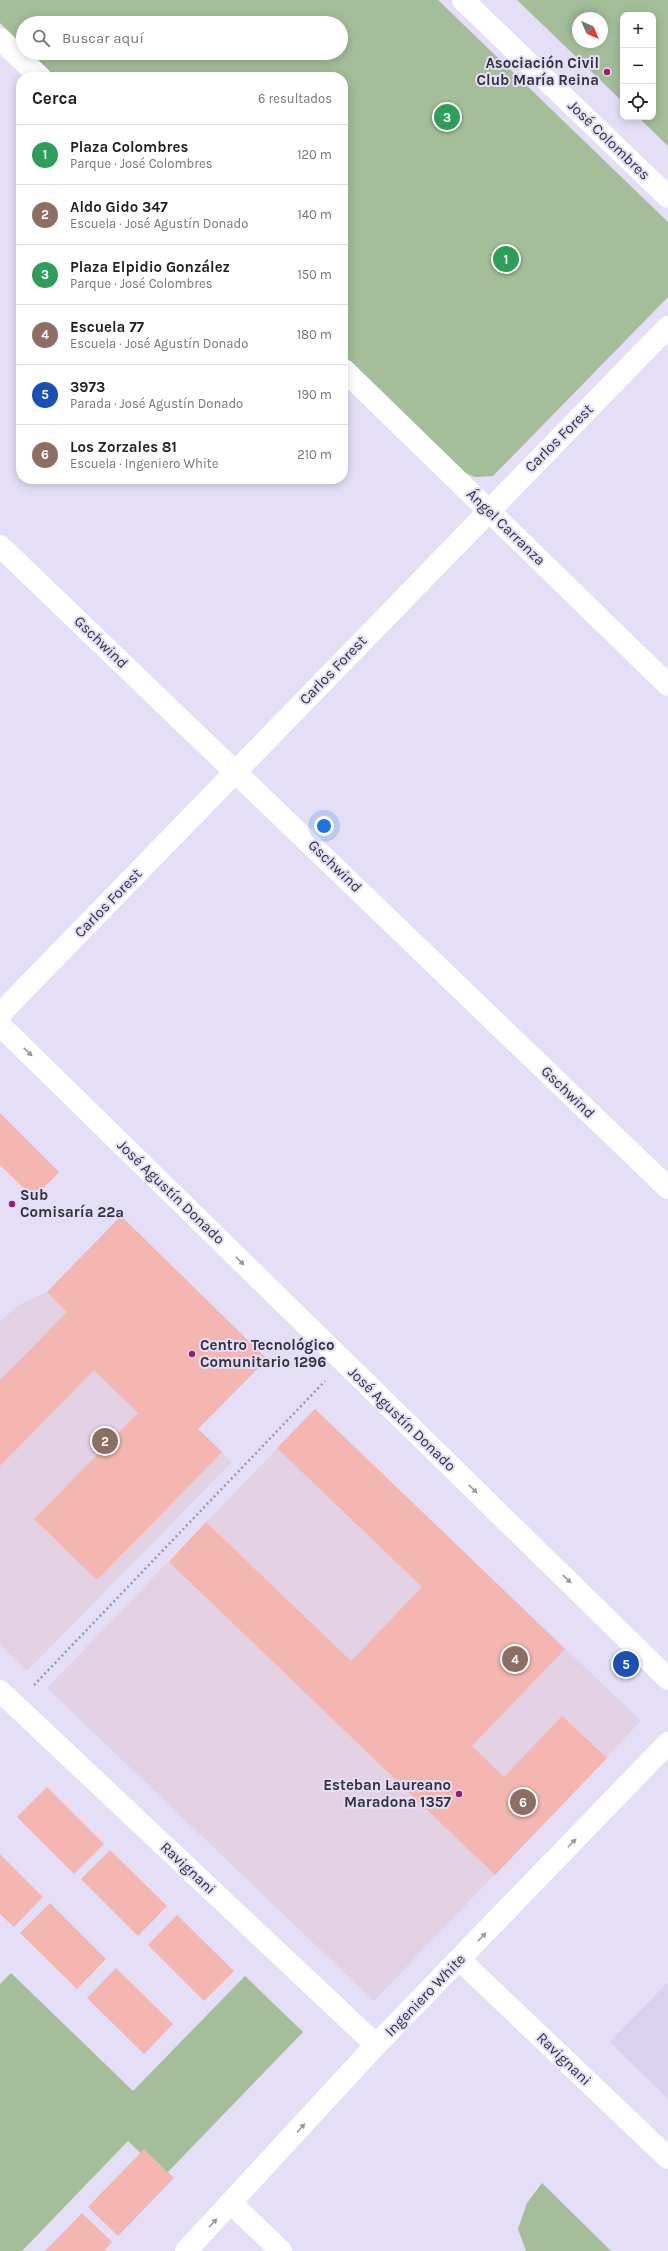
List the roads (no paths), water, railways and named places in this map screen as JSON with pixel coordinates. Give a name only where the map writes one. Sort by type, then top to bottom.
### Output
[{"type":"street","name":"José Colombres","points":[[463,0],[668,197]]},
{"type":"street","points":[[0,39],[16,54]]},
{"type":"street","points":[[22,60],[35,72]]},
{"type":"street","name":"Carlos Forest","points":[[0,1014],[488,510],[668,327]]},
{"type":"street","name":"Ángel Carranza","points":[[348,375],[668,685]]},
{"type":"street","name":"Gschwind","points":[[0,546],[236,771],[668,1188]]},
{"type":"street","name":"José Agustín Donado","points":[[0,1025],[343,1362],[668,1678]]},
{"type":"street","name":"Ravignani","points":[[8,1698],[376,2046]]},
{"type":"street","name":"Ingeniero White","points":[[186,2251],[232,2204],[376,2046],[668,1743]]},
{"type":"street","name":"Ravignani","points":[[460,1960],[668,2158]]},
{"type":"street","points":[[232,2204],[281,2251]]},
{"type":"place","name":"Asociación Civil Club María Reina","points":[[607,72]]},
{"type":"place","name":"Plaza Elpidio González","points":[[447,117]]},
{"type":"place","name":"Plaza Colombres","points":[[506,259]]},
{"type":"place","name":"Sub Comisaría 22ª","points":[[12,1204]]},
{"type":"place","name":"Centro Tecnológico Comunitario 1296","points":[[192,1354]]},
{"type":"place","name":"Aldo Gido 347","points":[[105,1441]]},
{"type":"place","name":"Escuela 77","points":[[515,1659]]},
{"type":"place","name":"3973","points":[[626,1664]]},
{"type":"place","name":"Esteban Laureano Maradona 1357","points":[[459,1794]]},
{"type":"place","name":"Los Zorzales 81","points":[[523,1802]]}]
